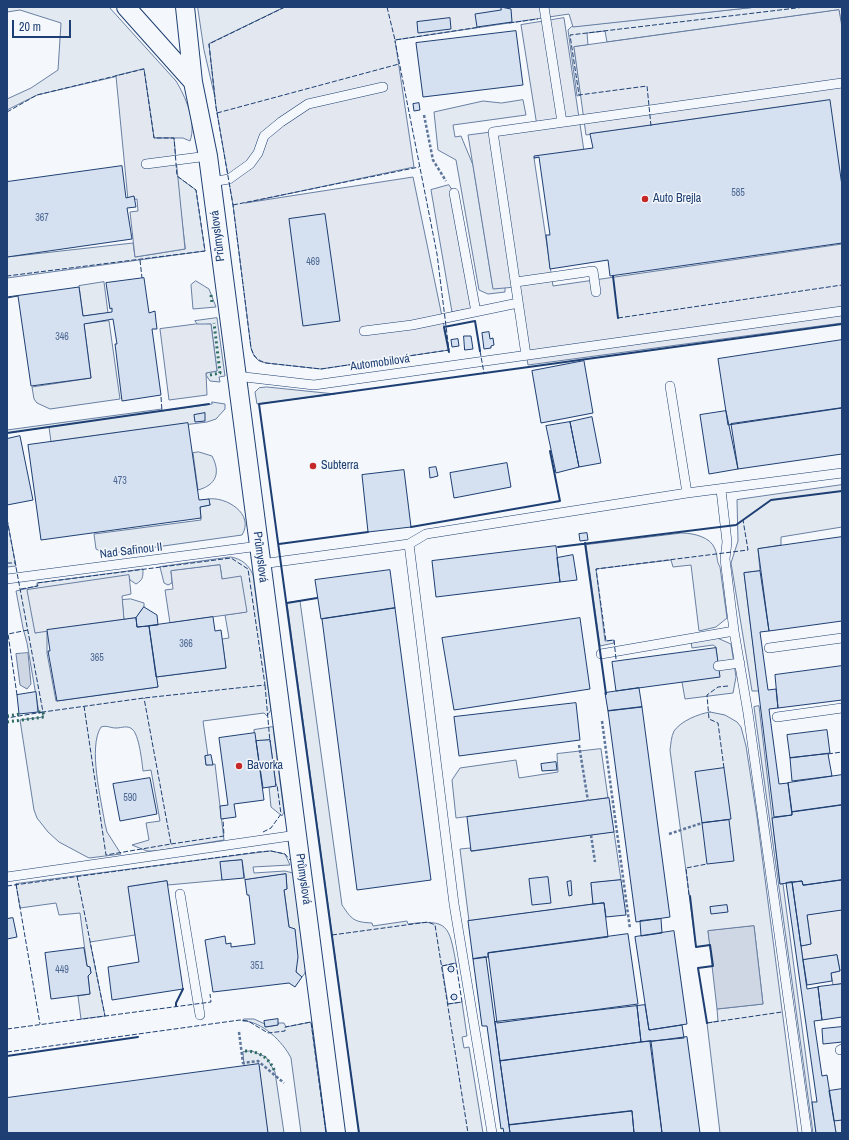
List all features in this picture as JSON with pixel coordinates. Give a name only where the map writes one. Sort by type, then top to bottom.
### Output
[{"type":"street","name":"Průmyslová","points":[[126,7],[193,82],[200,109],[208,156],[336,1133]]},
{"type":"street","points":[[185,7],[193,82]]},
{"type":"lane","points":[[544,7],[562,122]]},
{"type":"lane","points":[[526,355],[493,132],[842,83]]},
{"type":"lane","points":[[211,182],[229,179],[250,164],[258,153],[264,136],[281,122],[308,104],[383,87]]},
{"type":"lane","points":[[146,164],[208,156]]},
{"type":"lane","points":[[454,193],[476,312]]},
{"type":"lane","points":[[516,282],[593,271],[596,292]]},
{"type":"lane","points":[[364,332],[412,326],[518,303]]},
{"type":"lane","name":"Automobilová","points":[[236,376],[314,385],[842,311]]},
{"type":"lane","points":[[670,386],[687,493]]},
{"type":"lane","points":[[261,564],[409,544],[426,534],[687,493],[721,490],[842,473]]},
{"type":"lane","points":[[721,490],[727,542],[725,559],[734,631],[740,663],[807,1133]]},
{"type":"lane","points":[[409,544],[454,904],[492,1133]]},
{"type":"lane","name":"Nad Safinou II","points":[[7,579],[259,546]]},
{"type":"lane","points":[[601,654],[734,631]]},
{"type":"lane","points":[[769,648],[842,638]]},
{"type":"lane","points":[[718,666],[740,663]]},
{"type":"lane","points":[[777,717],[842,708]]},
{"type":"lane","points":[[7,877],[297,835]]},
{"type":"lane","points":[[180,894],[200,1015]]},
{"type":"path","points":[[424,115],[433,160],[454,193]]},
{"type":"path","points":[[602,721],[630,929]]},
{"type":"path","points":[[579,745],[588,801]]},
{"type":"path","points":[[669,834],[702,823]]},
{"type":"path","points":[[591,835],[595,862]]},
{"type":"path","points":[[239,1032],[242,1063],[258,1061],[284,1083]]},
{"type":"shaded area","points":[[7,7],[109,7],[176,81],[183,94],[191,118],[192,134],[190,141],[183,138],[154,138],[144,70],[37,95],[7,110],[7,99],[31,88],[58,70],[61,23],[20,10],[7,12]]},
{"type":"shaded area","points":[[198,7],[285,7],[209,44],[216,102],[204,50]]},
{"type":"shaded area","points":[[285,7],[757,7],[573,27],[569,14],[395,40],[414,167],[245,203],[413,177],[449,350],[321,369],[259,361],[254,356],[251,348],[233,205],[216,107],[209,44]]},
{"type":"shaded area","points":[[757,7],[842,7],[842,27],[839,10],[607,42],[605,31],[587,33],[588,45],[574,47],[581,95],[577,96],[568,30],[571,27]]},
{"type":"shaded area","points":[[839,10],[842,27],[842,218],[826,101],[586,135],[574,47]]},
{"type":"shaded area","points":[[564,18],[584,151],[534,158],[553,286],[842,244],[842,323],[528,365],[516,287],[493,289],[468,135],[537,126],[521,25]]},
{"type":"shaded area","points":[[144,69],[154,138],[174,138],[185,249],[135,257],[130,212],[138,211],[137,199],[128,200],[116,76]]},
{"type":"shaded area","points":[[523,100],[526,115],[453,125],[455,137],[461,136],[473,165],[493,288],[505,287],[505,292],[488,294],[479,290],[456,160],[438,150],[434,112],[483,101],[501,103]]},
{"type":"shaded area","points":[[177,176],[196,190],[205,251],[7,278],[7,257],[133,243],[135,257],[185,249]]},
{"type":"shaded area","points":[[449,185],[454,193],[475,308],[452,312],[431,190]]},
{"type":"shaded area","points":[[196,281],[209,289],[216,307],[193,309],[191,285]]},
{"type":"shaded area","points":[[104,282],[108,313],[83,316],[79,286]]},
{"type":"shaded area","points":[[217,318],[225,376],[219,377],[220,382],[210,381],[206,375],[206,373],[217,371],[211,324],[198,325],[195,321]]},
{"type":"shaded area","points":[[109,321],[120,399],[50,409],[37,403],[34,399],[32,387],[91,378],[84,324]]},
{"type":"shaded area","points":[[196,324],[211,324],[217,371],[206,373],[207,395],[169,400],[160,329]]},
{"type":"shaded area","points":[[267,387],[335,394],[257,404],[255,392],[259,388]]},
{"type":"shaded area","points":[[212,402],[225,404],[225,409],[216,419],[207,422],[51,442],[49,427],[7,433],[7,430],[162,409],[162,411],[212,404]]},
{"type":"shaded area","points":[[199,452],[212,456],[215,462],[216,473],[213,482],[198,490],[193,453]]},
{"type":"shaded area","points":[[842,485],[842,527],[781,537],[781,545],[758,549],[760,571],[744,573],[759,691],[752,691],[731,563],[738,541],[737,500]]},
{"type":"shaded area","points":[[208,499],[223,500],[237,508],[245,520],[245,527],[242,535],[106,554],[96,549],[94,534],[201,520],[200,507],[210,505]]},
{"type":"shaded area","points":[[7,519],[16,566],[7,567]]},
{"type":"shaded area","points":[[682,533],[701,536],[710,541],[713,545],[720,567],[727,618],[716,627],[699,631],[691,565],[673,567],[671,560],[596,569],[605,641],[614,640],[614,643],[600,646],[586,545]]},
{"type":"shaded area","points":[[231,557],[239,559],[245,563],[253,575],[271,710],[267,716],[264,713],[203,721],[208,756],[205,756],[206,765],[215,764],[224,840],[156,851],[147,851],[132,845],[149,840],[146,823],[160,821],[151,770],[143,771],[137,736],[132,729],[126,727],[116,728],[105,726],[101,727],[97,736],[95,760],[107,832],[121,854],[89,858],[59,842],[48,832],[37,818],[34,810],[20,720],[43,717],[43,712],[39,713],[16,591],[37,586],[37,583],[143,569],[142,578],[136,584],[130,580],[129,576],[35,633],[47,630],[47,653],[56,701],[158,687],[156,677],[226,668],[222,639],[229,638],[225,615],[246,612],[222,579],[220,565],[171,571],[172,583],[168,585],[164,583],[160,567]]},
{"type":"shaded area","points":[[220,565],[222,579],[241,576],[247,612],[170,623],[165,590],[173,589],[171,571]]},
{"type":"shaded area","points":[[129,575],[131,594],[122,596],[124,620],[35,633],[27,590]]},
{"type":"shaded area","points":[[131,599],[144,603],[144,607],[136,618],[124,620],[122,600]]},
{"type":"shaded area","points":[[300,601],[342,905],[351,917],[357,921],[372,923],[373,926],[407,921],[408,924],[431,923],[439,924],[444,927],[448,933],[456,963],[442,966],[448,1004],[462,1002],[467,1036],[462,1037],[464,1048],[469,1047],[483,1133],[359,1133],[287,603]]},
{"type":"shaded area","points":[[715,637],[731,644],[736,677],[733,693],[685,699],[682,682],[718,666],[716,647],[713,645],[692,648],[691,641]]},
{"type":"shaded area","points":[[28,653],[31,684],[27,689],[20,685],[16,654]]},
{"type":"shaded area","points":[[759,706],[780,884],[783,884],[816,1133],[813,1133],[754,707]]},
{"type":"shaded area","points":[[710,712],[725,715],[737,722],[741,727],[746,746],[757,817],[798,1133],[720,1133],[707,1023],[718,1021],[717,1009],[763,1004],[754,926],[708,931],[710,945],[696,947],[670,750],[672,736],[677,727],[690,718]]},
{"type":"shaded area","points":[[273,727],[284,812],[282,816],[271,807],[269,787],[276,786],[270,740],[255,742],[254,730]]},
{"type":"shaded area","points":[[601,749],[608,798],[456,818],[452,780],[460,768],[516,760],[519,778],[558,772],[557,754]]},
{"type":"shaded area","points":[[614,832],[621,880],[591,883],[593,904],[469,921],[460,849],[470,848],[471,851]]},
{"type":"shaded area","points":[[271,851],[285,854],[290,865],[253,867],[254,873],[285,871],[293,873],[306,967],[305,973],[302,977],[296,972],[295,930],[289,927],[284,890],[287,889],[286,874],[245,880],[242,860],[221,862],[222,880],[168,885],[167,881],[129,887],[135,935],[90,942],[105,1016],[81,1019],[78,996],[90,994],[88,976],[91,973],[90,967],[87,966],[80,913],[59,915],[56,903],[20,908],[16,884]]},
{"type":"shaded area","points":[[842,910],[842,984],[833,985],[831,973],[840,971],[837,955],[803,960],[801,946],[811,944],[807,915]]},
{"type":"shaded area","points":[[754,926],[763,1004],[717,1009],[708,931]]},
{"type":"shaded area","points":[[244,1019],[254,1019],[265,1024],[266,1027],[278,1025],[278,1023],[284,1023],[286,1027],[311,1022],[326,1133],[301,1133],[291,1058],[283,1045],[264,1028],[250,1022],[243,1021]]},
{"type":"shaded area","points":[[252,1051],[266,1057],[275,1072],[284,1133],[268,1133],[244,1066],[243,1052]]},
{"type":"shaded area","points":[[842,1120],[842,1133],[836,1133],[834,1121]]},
{"type":"building","points":[[501,7],[511,9],[512,22],[477,27],[475,14],[501,10]]},
{"type":"building","points":[[450,18],[451,29],[418,33],[417,22]]},
{"type":"building","points":[[516,31],[523,85],[423,97],[416,43]]},
{"type":"building","points":[[830,100],[842,186],[842,243],[610,276],[608,260],[550,269],[546,235],[550,235],[539,157],[534,158],[534,156],[593,148],[590,134]]},
{"type":"building","points":[[419,103],[420,110],[414,111],[413,104]]},
{"type":"building","points":[[122,166],[126,198],[134,196],[136,207],[127,208],[132,239],[7,257],[7,182]]},
{"type":"building","points":[[325,214],[340,321],[303,326],[289,219]]},
{"type":"building","points":[[144,278],[149,313],[155,311],[157,329],[152,329],[161,395],[122,401],[115,344],[117,344],[113,319],[84,324],[91,378],[31,386],[18,296],[7,297],[79,287],[83,316],[112,312],[112,308],[110,309],[106,283]]},
{"type":"building","points":[[489,332],[490,339],[493,338],[494,345],[491,346],[491,348],[484,349],[482,333]]},
{"type":"building","points":[[464,336],[471,336],[473,349],[465,350]]},
{"type":"building","points":[[458,339],[459,346],[452,347],[451,340]]},
{"type":"building","points":[[842,340],[842,408],[728,425],[718,359]]},
{"type":"building","points":[[584,361],[593,413],[541,423],[532,371]]},
{"type":"building","points":[[842,408],[842,454],[738,469],[731,424]]},
{"type":"building","points":[[726,411],[738,469],[709,474],[700,415]]},
{"type":"building","points":[[205,413],[205,421],[195,422],[194,415]]},
{"type":"building","points":[[592,417],[601,463],[579,467],[570,422]]},
{"type":"building","points":[[570,422],[579,467],[556,473],[546,426]]},
{"type":"building","points":[[188,423],[199,500],[209,499],[210,505],[200,507],[201,518],[41,540],[28,445]]},
{"type":"building","points":[[20,436],[33,500],[7,505],[7,439]]},
{"type":"building","points":[[507,463],[511,487],[454,498],[450,473]]},
{"type":"building","points":[[436,467],[438,476],[430,478],[429,468]]},
{"type":"building","points":[[404,470],[411,527],[368,532],[362,475]]},
{"type":"building","points":[[587,533],[588,540],[580,541],[579,534]]},
{"type":"building","points":[[842,537],[842,621],[769,631],[758,549]]},
{"type":"building","points":[[556,546],[560,582],[436,597],[432,561]]},
{"type":"building","points":[[573,555],[577,580],[560,582],[557,558]]},
{"type":"building","points":[[390,570],[395,608],[321,619],[315,580]]},
{"type":"building","points":[[760,571],[769,631],[760,632],[768,690],[776,689],[778,708],[769,709],[779,784],[788,783],[792,815],[774,817],[744,573]]},
{"type":"building","points":[[144,607],[157,615],[158,625],[137,627],[136,618]]},
{"type":"building","points":[[395,608],[431,880],[357,890],[322,619]]},
{"type":"building","points":[[213,617],[215,631],[221,630],[226,668],[156,677],[149,626]]},
{"type":"building","points":[[136,618],[137,627],[149,626],[158,687],[57,701],[48,651],[50,651],[47,630]]},
{"type":"building","points":[[580,618],[590,689],[454,710],[442,638]]},
{"type":"building","points":[[716,648],[720,677],[616,691],[612,662]]},
{"type":"building","points":[[842,666],[842,700],[778,708],[775,675]]},
{"type":"building","points":[[639,688],[642,707],[608,711],[605,693]]},
{"type":"building","points":[[36,692],[38,712],[19,714],[17,695]]},
{"type":"building","points":[[576,703],[580,740],[459,756],[454,717]]},
{"type":"building","points":[[642,707],[670,917],[636,922],[608,711]]},
{"type":"building","points":[[827,730],[830,753],[790,758],[787,735]]},
{"type":"building","points":[[255,733],[264,800],[234,804],[236,817],[221,819],[220,806],[228,805],[219,738]]},
{"type":"building","points":[[270,740],[276,786],[263,788],[256,741]]},
{"type":"building","points":[[828,754],[832,776],[792,781],[790,758]]},
{"type":"building","points":[[211,755],[213,765],[206,765],[205,756]]},
{"type":"building","points":[[556,762],[557,770],[542,771],[541,764]]},
{"type":"building","points":[[724,768],[731,819],[702,823],[695,772]]},
{"type":"building","points":[[842,775],[842,805],[792,812],[788,783]]},
{"type":"building","points":[[150,778],[157,814],[120,821],[113,784]]},
{"type":"building","points":[[609,798],[614,832],[471,851],[467,817]]},
{"type":"building","points":[[842,805],[842,880],[803,885],[802,881],[780,884],[772,818],[792,815],[792,812]]},
{"type":"building","points":[[729,820],[734,861],[707,864],[702,823]]},
{"type":"building","points":[[242,860],[244,878],[222,880],[220,862]]},
{"type":"building","points":[[286,874],[287,889],[284,890],[289,927],[295,929],[298,957],[296,972],[302,977],[295,987],[289,983],[213,992],[205,940],[225,936],[226,944],[231,943],[231,947],[255,944],[249,895],[247,895],[245,880]]},
{"type":"building","points":[[548,877],[551,903],[532,905],[529,879]]},
{"type":"building","points":[[621,880],[626,915],[606,917],[604,903],[593,904],[591,883]]},
{"type":"building","points":[[842,880],[842,910],[807,915],[811,944],[801,946],[792,882],[802,881],[803,885]]},
{"type":"building","points":[[167,881],[183,989],[112,1000],[108,967],[139,962],[128,887]]},
{"type":"building","points":[[571,881],[572,895],[569,896],[567,882]]},
{"type":"building","points":[[792,882],[807,989],[818,987],[822,1020],[814,1021],[822,1076],[827,1075],[836,1133],[816,1133],[812,1102],[817,1102],[786,883]]},
{"type":"building","points":[[604,903],[608,937],[488,953],[488,957],[473,959],[468,921]]},
{"type":"building","points":[[727,905],[728,912],[711,914],[710,907]]},
{"type":"building","points":[[13,918],[17,937],[7,939],[7,919]]},
{"type":"building","points":[[661,919],[662,933],[641,936],[640,921]]},
{"type":"building","points":[[674,931],[687,1024],[649,1030],[635,937]]},
{"type":"building","points":[[628,934],[638,1004],[497,1023],[488,953]]},
{"type":"building","points":[[84,948],[87,966],[90,967],[91,973],[88,976],[90,994],[51,999],[45,953]]},
{"type":"building","points":[[837,955],[840,971],[831,973],[832,981],[807,985],[803,960]]},
{"type":"building","points":[[486,957],[510,1133],[504,1133],[503,1128],[501,1129],[487,1026],[482,1026],[473,959]]},
{"type":"building","points":[[451,966],[454,969],[451,972],[448,969]]},
{"type":"building","points":[[842,984],[842,1017],[822,1020],[818,987]]},
{"type":"building","points":[[454,994],[457,997],[454,1000],[451,997]]},
{"type":"building","points":[[645,1005],[649,1030],[682,1025],[684,1038],[641,1042],[637,1006]]},
{"type":"building","points":[[637,1006],[641,1042],[500,1061],[495,1022]]},
{"type":"building","points":[[278,1019],[278,1025],[265,1027],[264,1021]]},
{"type":"building","points":[[842,1027],[842,1042],[823,1044],[822,1029]]},
{"type":"building","points":[[687,1037],[700,1133],[662,1133],[650,1042]]},
{"type":"building","points":[[651,1041],[662,1133],[634,1133],[632,1111],[509,1125],[500,1061]]},
{"type":"building","points":[[259,1064],[268,1133],[7,1133],[7,1098]]},
{"type":"building","points":[[842,1089],[842,1120],[834,1121],[829,1091]]},
{"type":"building","points":[[632,1111],[634,1133],[510,1133],[509,1125]]},
{"type":"hedge","points":[[211,295],[212,304]]},
{"type":"hedge","points":[[210,375],[220,373],[214,323]]},
{"type":"hedge","points":[[7,722],[44,717],[43,712],[36,712]]},
{"type":"hedge","points":[[7,716],[21,714]]},
{"type":"hedge","points":[[245,1051],[260,1054],[270,1063],[275,1072]]},
{"type":"fence","points":[[285,7],[209,44],[216,107],[233,205],[251,348],[256,358],[266,363],[321,369],[449,350],[437,254],[395,41]]},
{"type":"fence","points":[[387,7],[395,40],[480,27]]},
{"type":"fence","points":[[651,126],[647,86],[579,95],[570,35],[805,7]]},
{"type":"fence","points":[[509,23],[538,19]]},
{"type":"fence","points":[[217,113],[399,64]]},
{"type":"fence","points":[[7,112],[37,95],[144,69],[154,138],[174,138],[177,176],[196,190],[205,251],[7,276]]},
{"type":"fence","points":[[233,205],[419,167]]},
{"type":"fence","points":[[140,260],[142,278]]},
{"type":"fence","points":[[618,318],[842,285]]},
{"type":"fence","points":[[480,351],[484,373]]},
{"type":"fence","points":[[161,397],[162,411]]},
{"type":"fence","points":[[7,519],[43,712],[7,718]]},
{"type":"fence","points":[[616,659],[614,640],[606,641],[596,569],[748,550],[743,520]]},
{"type":"fence","points":[[21,589],[38,586],[37,583],[231,558],[248,569],[265,685],[144,698],[43,712]]},
{"type":"fence","points":[[7,563],[15,563]]},
{"type":"fence","points":[[17,695],[8,634],[28,630]]},
{"type":"fence","points":[[265,685],[270,742]]},
{"type":"fence","points":[[724,768],[718,723],[709,719],[707,695],[718,687],[728,686]]},
{"type":"fence","points":[[84,706],[106,855],[171,844],[144,698]]},
{"type":"fence","points":[[828,754],[842,752]]},
{"type":"fence","points":[[263,832],[271,828],[281,814],[277,785],[275,784]]},
{"type":"fence","points":[[171,844],[224,836],[223,819]]},
{"type":"fence","points":[[7,886],[258,852],[271,851],[285,854],[290,860]]},
{"type":"fence","points":[[689,895],[686,868],[707,864]]},
{"type":"fence","points":[[77,876],[105,1016]]},
{"type":"fence","points":[[16,884],[40,1024]]},
{"type":"fence","points":[[332,935],[428,922],[435,925],[468,1133]]},
{"type":"fence","points":[[442,966],[456,963],[462,1002],[448,1004]]},
{"type":"fence","points":[[7,1029],[211,1002],[210,994]]},
{"type":"fence","points":[[707,1023],[782,1012]]},
{"type":"fence","points":[[7,1052],[240,1020],[248,1021],[268,1033],[285,1031],[285,1027],[311,1022],[326,1133]]},
{"type":"wall","points":[[613,276],[618,318]]},
{"type":"wall","points":[[449,352],[444,327],[475,321],[480,351]]},
{"type":"wall","points":[[359,1133],[259,404],[842,324]]},
{"type":"wall","points":[[7,433],[209,404]]},
{"type":"wall","points":[[411,527],[560,501],[550,451]]},
{"type":"wall","points":[[558,547],[736,525],[771,500],[842,491]]},
{"type":"wall","points":[[279,544],[368,532]]},
{"type":"wall","points":[[585,543],[606,694]]},
{"type":"wall","points":[[287,603],[317,598]]},
{"type":"wall","points":[[690,896],[696,947],[710,945],[713,966],[698,968],[707,1023]]},
{"type":"wall","points":[[176,1006],[183,989]]},
{"type":"wall","points":[[7,1056],[138,1037]]},
{"type":"place","name":"Auto Brejla","points":[[645,199]]},
{"type":"place","name":"Subterra","points":[[313,466]]},
{"type":"place","name":"Bavorka","points":[[239,766]]}]
